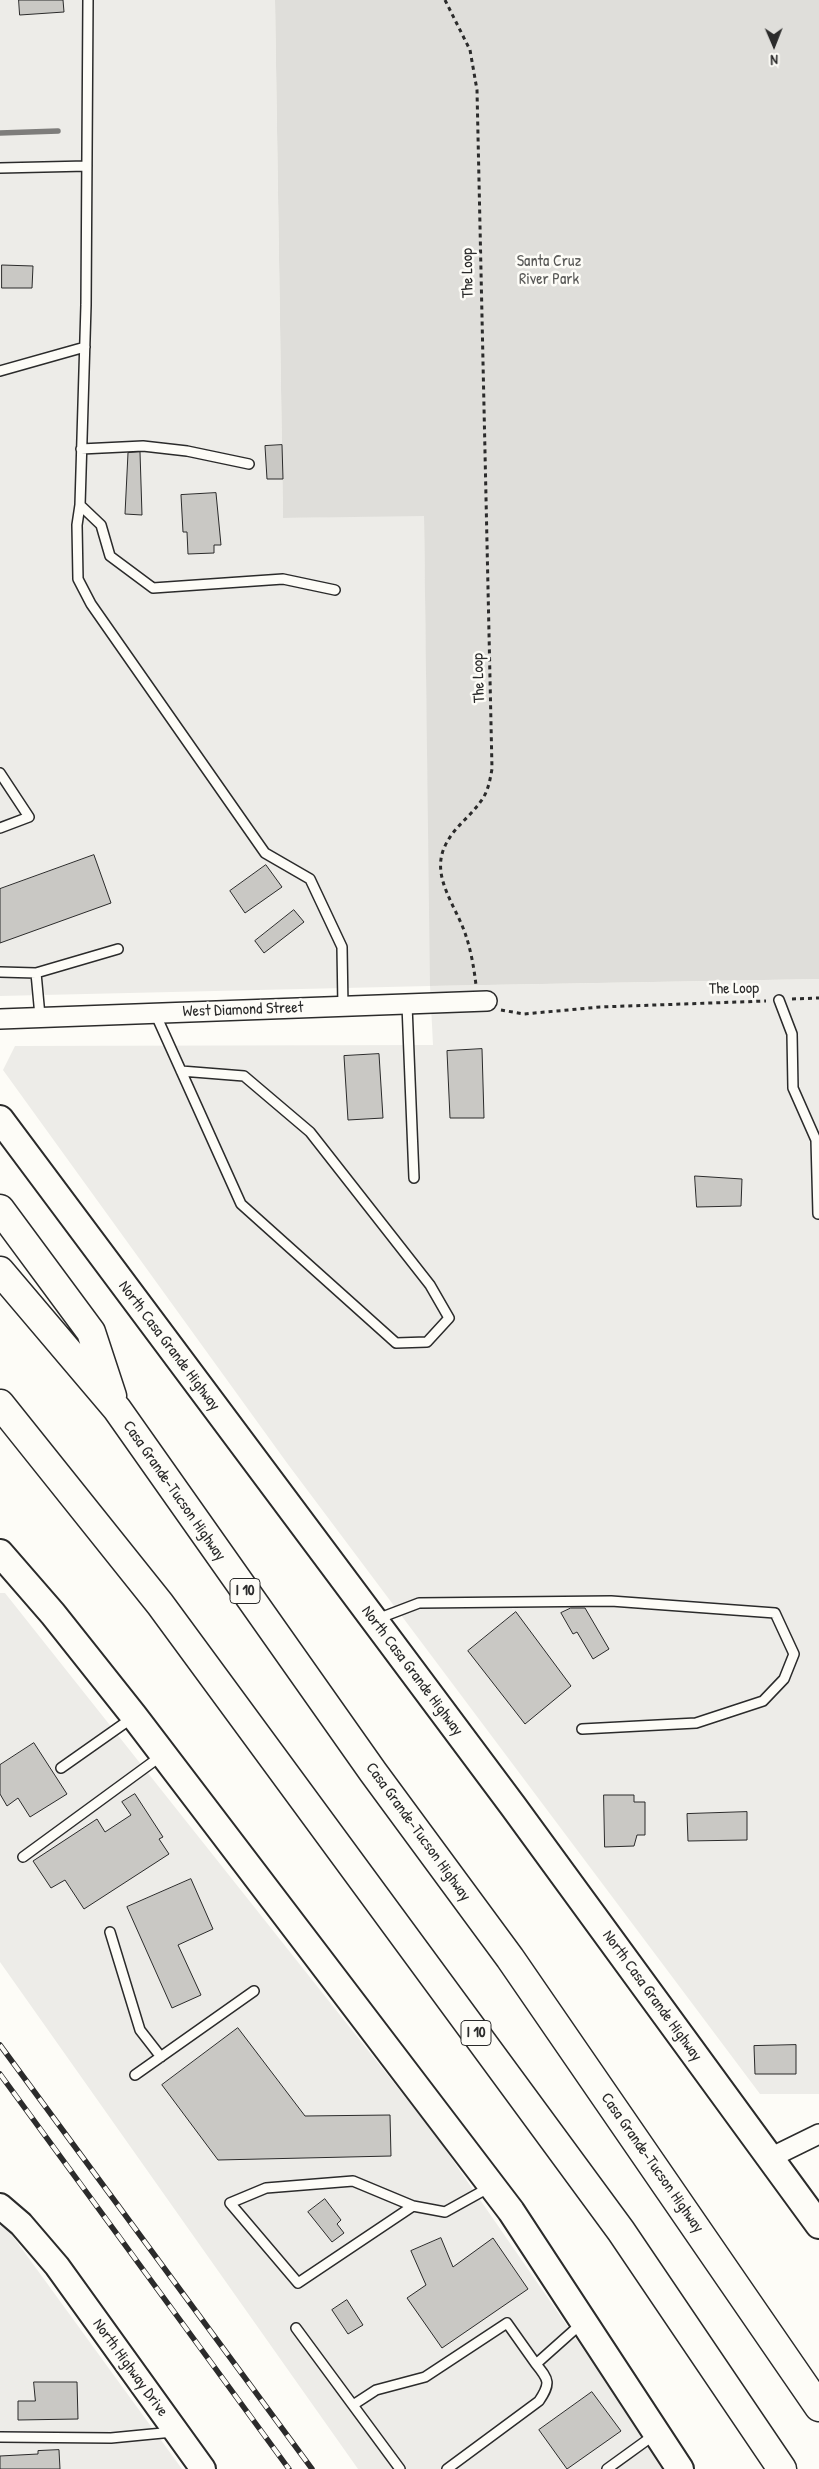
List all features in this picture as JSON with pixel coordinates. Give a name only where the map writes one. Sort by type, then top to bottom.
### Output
[{"type":"highway","points":[[0,1209],[91,1332],[117,1410]]},
{"type":"highway","name":"Casa Grande-Tucson Highway","points":[[0,1271],[117,1410],[373,1772],[510,1958],[819,2407]]},
{"type":"highway","name":"I 10","points":[[0,1404],[160,1604],[603,2206],[782,2469]]},
{"type":"main road","name":"North Casa Grande Highway","points":[[0,1120],[513,1806],[819,2225]]},
{"type":"main road","points":[[0,1553],[53,1614],[134,1716],[492,2186],[680,2469]]},
{"type":"street","name":"West Diamond Street","points":[[0,1018],[486,1001]]},
{"type":"street","points":[[770,2158],[819,2134]]},
{"type":"street","name":"North Highway Drive","points":[[0,2206],[21,2224],[57,2266],[203,2469]]},
{"type":"lane","points":[[88,0],[85,347],[80,505],[77,525],[78,579],[91,604],[265,853],[310,879],[342,947],[343,1007]]},
{"type":"lane","points":[[0,168],[87,166]]},
{"type":"lane","points":[[0,370],[85,347]]},
{"type":"lane","points":[[81,449],[143,446],[187,451],[249,464]]},
{"type":"lane","points":[[80,505],[101,525],[110,556],[153,588],[283,579],[335,590]]},
{"type":"lane","points":[[0,773],[29,817],[0,828]]},
{"type":"lane","points":[[0,972],[36,973],[118,949]]},
{"type":"lane","points":[[36,973],[40,1016]]},
{"type":"lane","points":[[779,1000],[792,1034],[793,1088],[816,1140],[818,1214]]},
{"type":"lane","points":[[408,1005],[414,1178]]},
{"type":"lane","points":[[155,1013],[181,1071],[241,1204],[396,1343],[426,1342],[449,1318],[430,1285],[310,1132],[244,1076],[181,1071]]},
{"type":"lane","points":[[374,1620],[419,1603],[611,1601],[775,1613],[794,1654],[784,1679],[763,1701],[696,1723],[582,1729]]},
{"type":"lane","points":[[61,1768],[134,1716]]},
{"type":"lane","points":[[23,1857],[163,1754]]},
{"type":"lane","points":[[110,1932],[140,2030],[161,2057]]},
{"type":"lane","points":[[135,2076],[254,1991]]},
{"type":"lane","points":[[413,2206],[298,2283],[230,2203],[266,2188],[353,2181],[413,2206],[445,2212],[492,2186]]},
{"type":"lane","points":[[536,2364],[584,2322]]},
{"type":"lane","points":[[353,2406],[376,2390],[425,2377],[507,2323],[547,2377],[548,2387],[539,2401],[447,2469]]},
{"type":"lane","points":[[296,2328],[400,2469]]},
{"type":"lane","points":[[0,2437],[111,2438],[176,2432]]},
{"type":"lane","points":[[607,2469],[657,2433]]},
{"type":"path","name":"The Loop","points":[[446,0],[470,50],[477,90],[492,769],[489,785],[482,801],[450,837],[445,846],[441,856],[441,875],[466,934],[476,985],[486,1001],[502,1011],[524,1014],[600,1007],[819,998]]},
{"type":"shaded area","points":[[0,0],[275,0],[283,518],[424,515],[431,986],[819,979],[819,2094],[760,2094],[287,1463],[3,1070],[15,1046],[433,1045],[430,986],[0,996]]},
{"type":"shaded area","points":[[0,1593],[5,1593],[436,2136],[666,2469],[358,2469],[0,1962]]},
{"type":"shaded area","points":[[0,2225],[9,2231],[182,2469],[0,2469]]},
{"type":"green space","name":"Santa Cruz River Park","points":[[275,0],[819,0],[819,979],[430,986],[424,516],[283,518]]},
{"type":"building","points":[[19,0],[63,0],[64,12],[20,15]]},
{"type":"building","points":[[2,265],[33,266],[32,288],[2,288]]},
{"type":"building","points":[[282,445],[283,479],[267,479],[265,446]]},
{"type":"building","points":[[140,452],[142,515],[125,514],[128,453]]},
{"type":"building","points":[[216,493],[221,545],[214,545],[214,553],[188,554],[187,532],[183,532],[181,495]]},
{"type":"building","points":[[94,855],[111,903],[0,943],[0,889]]},
{"type":"building","points":[[266,865],[282,887],[245,913],[230,891]]},
{"type":"building","points":[[294,910],[304,922],[264,953],[255,941]]},
{"type":"building","points":[[482,1049],[484,1118],[450,1118],[447,1051]]},
{"type":"building","points":[[379,1054],[383,1118],[348,1120],[344,1056]]},
{"type":"building","points":[[695,1176],[742,1179],[741,1206],[697,1207]]},
{"type":"building","points":[[571,1608],[585,1608],[609,1649],[593,1659],[577,1632],[573,1634],[561,1613]]},
{"type":"building","points":[[516,1612],[571,1686],[525,1724],[468,1651]]},
{"type":"building","points":[[34,1743],[67,1794],[30,1817],[18,1798],[7,1806],[0,1794],[0,1765]]},
{"type":"building","points":[[135,1794],[163,1837],[159,1839],[169,1854],[84,1909],[65,1880],[51,1888],[33,1861],[97,1819],[105,1832],[131,1815],[122,1802]]},
{"type":"building","points":[[604,1795],[634,1795],[634,1802],[645,1802],[645,1835],[637,1835],[634,1846],[605,1847]]},
{"type":"building","points":[[747,1812],[747,1840],[688,1841],[687,1814]]},
{"type":"building","points":[[191,1879],[213,1929],[178,1945],[201,1995],[172,2008],[127,1907]]},
{"type":"building","points":[[238,2028],[305,2116],[390,2115],[391,2156],[218,2160],[162,2085]]},
{"type":"building","points":[[796,2045],[796,2074],[755,2074],[754,2046]]},
{"type":"building","points":[[325,2199],[341,2220],[337,2224],[344,2233],[332,2242],[308,2212]]},
{"type":"building","points":[[441,2238],[453,2267],[493,2238],[528,2289],[442,2348],[407,2298],[426,2285],[411,2251]]},
{"type":"building","points":[[347,2300],[363,2325],[348,2334],[332,2310]]},
{"type":"building","points":[[34,2382],[77,2382],[78,2419],[18,2420],[18,2401],[35,2401]]},
{"type":"building","points":[[592,2392],[621,2431],[567,2469],[539,2430]]},
{"type":"building","points":[[59,2450],[60,2469],[0,2469],[0,2456],[38,2454],[38,2451]]},
{"type":"waterway","points":[[0,133],[58,131]]},
{"type":"railway","points":[[0,2045],[312,2469]]},
{"type":"railway","points":[[0,2074],[289,2469]]}]
